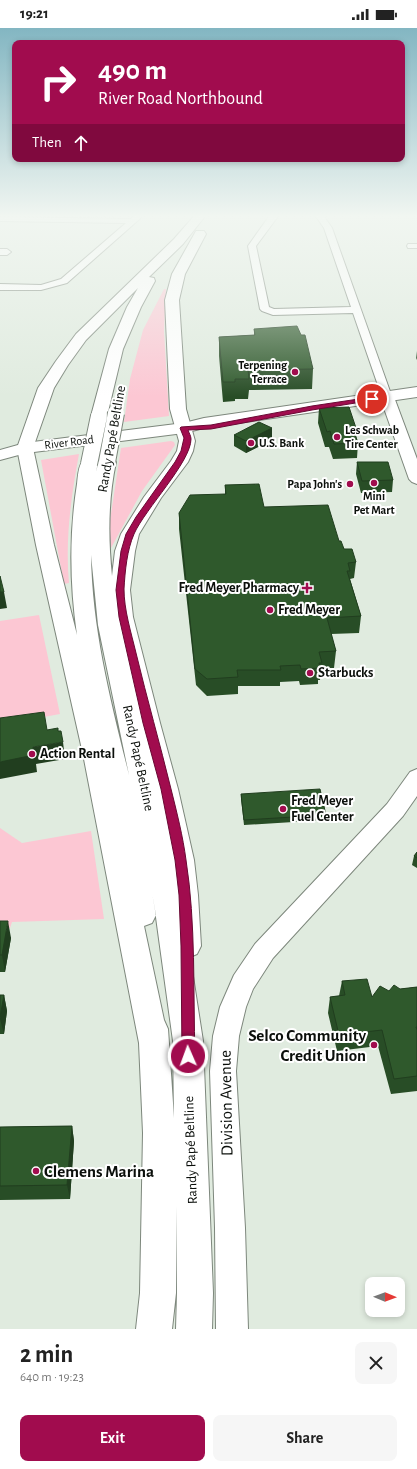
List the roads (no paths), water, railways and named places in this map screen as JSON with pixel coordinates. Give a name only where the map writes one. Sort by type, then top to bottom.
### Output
[{"type":"main road","points":[[144,276],[81,338],[61,364],[46,388],[25,448],[45,546],[95,754],[154,1044]]},
{"type":"main road","name":"Randy Papé Beltline","points":[[153,276],[131,313],[116,349],[99,416],[98,463],[101,504],[101,567],[108,625],[154,831],[169,910],[188,1041],[195,1293],[194,1329]]},
{"type":"main road","points":[[129,353],[135,331],[168,276]]},
{"type":"main road","points":[[178,276],[172,300],[178,409],[187,441],[182,457],[150,502],[130,534],[124,551],[120,590],[125,624],[148,723],[166,789],[181,860],[185,895],[187,946],[188,1041]]},
{"type":"main road","points":[[387,397],[417,392]]},
{"type":"main road","name":"River Road","points":[[0,455],[25,448],[184,428],[211,427],[312,408],[387,397]]},
{"type":"main road","name":"Randy Papé Beltline","points":[[118,406],[82,507],[82,575],[91,657],[131,843],[147,948],[159,1141],[158,1293],[154,1329]]},
{"type":"main road","name":"River Road","points":[[0,446],[25,448]]},
{"type":"street","points":[[0,288],[40,287],[58,284],[70,276]]},
{"type":"street","points":[[258,276],[265,309],[273,312],[356,310]]},
{"type":"street","points":[[344,276],[417,479]]},
{"type":"street","name":"Division Avenue","points":[[232,1329],[230,1228],[223,1071],[226,1036],[233,1007],[243,983],[264,951],[369,839],[415,785]]},
{"type":"place","name":"Terpening Terrace","points":[[295,372]]},
{"type":"place","name":"Les Schwab Tire Center","points":[[337,437]]},
{"type":"place","name":"U.S. Bank","points":[[251,443]]},
{"type":"place","name":"Mini Pet Mart","points":[[374,483]]},
{"type":"place","name":"Papa John's","points":[[350,484]]},
{"type":"place","name":"Fred Meyer Pharmacy","points":[[307,588]]},
{"type":"place","name":"Fred Meyer","points":[[270,610]]},
{"type":"place","name":"Starbucks","points":[[310,673]]},
{"type":"place","name":"Action Rental","points":[[32,754]]},
{"type":"place","name":"Fred Meyer Fuel Center","points":[[283,809]]},
{"type":"place","name":"Selco Community Credit Union","points":[[374,1045]]},
{"type":"place","name":"Clemens Marina","points":[[36,1171]]}]
